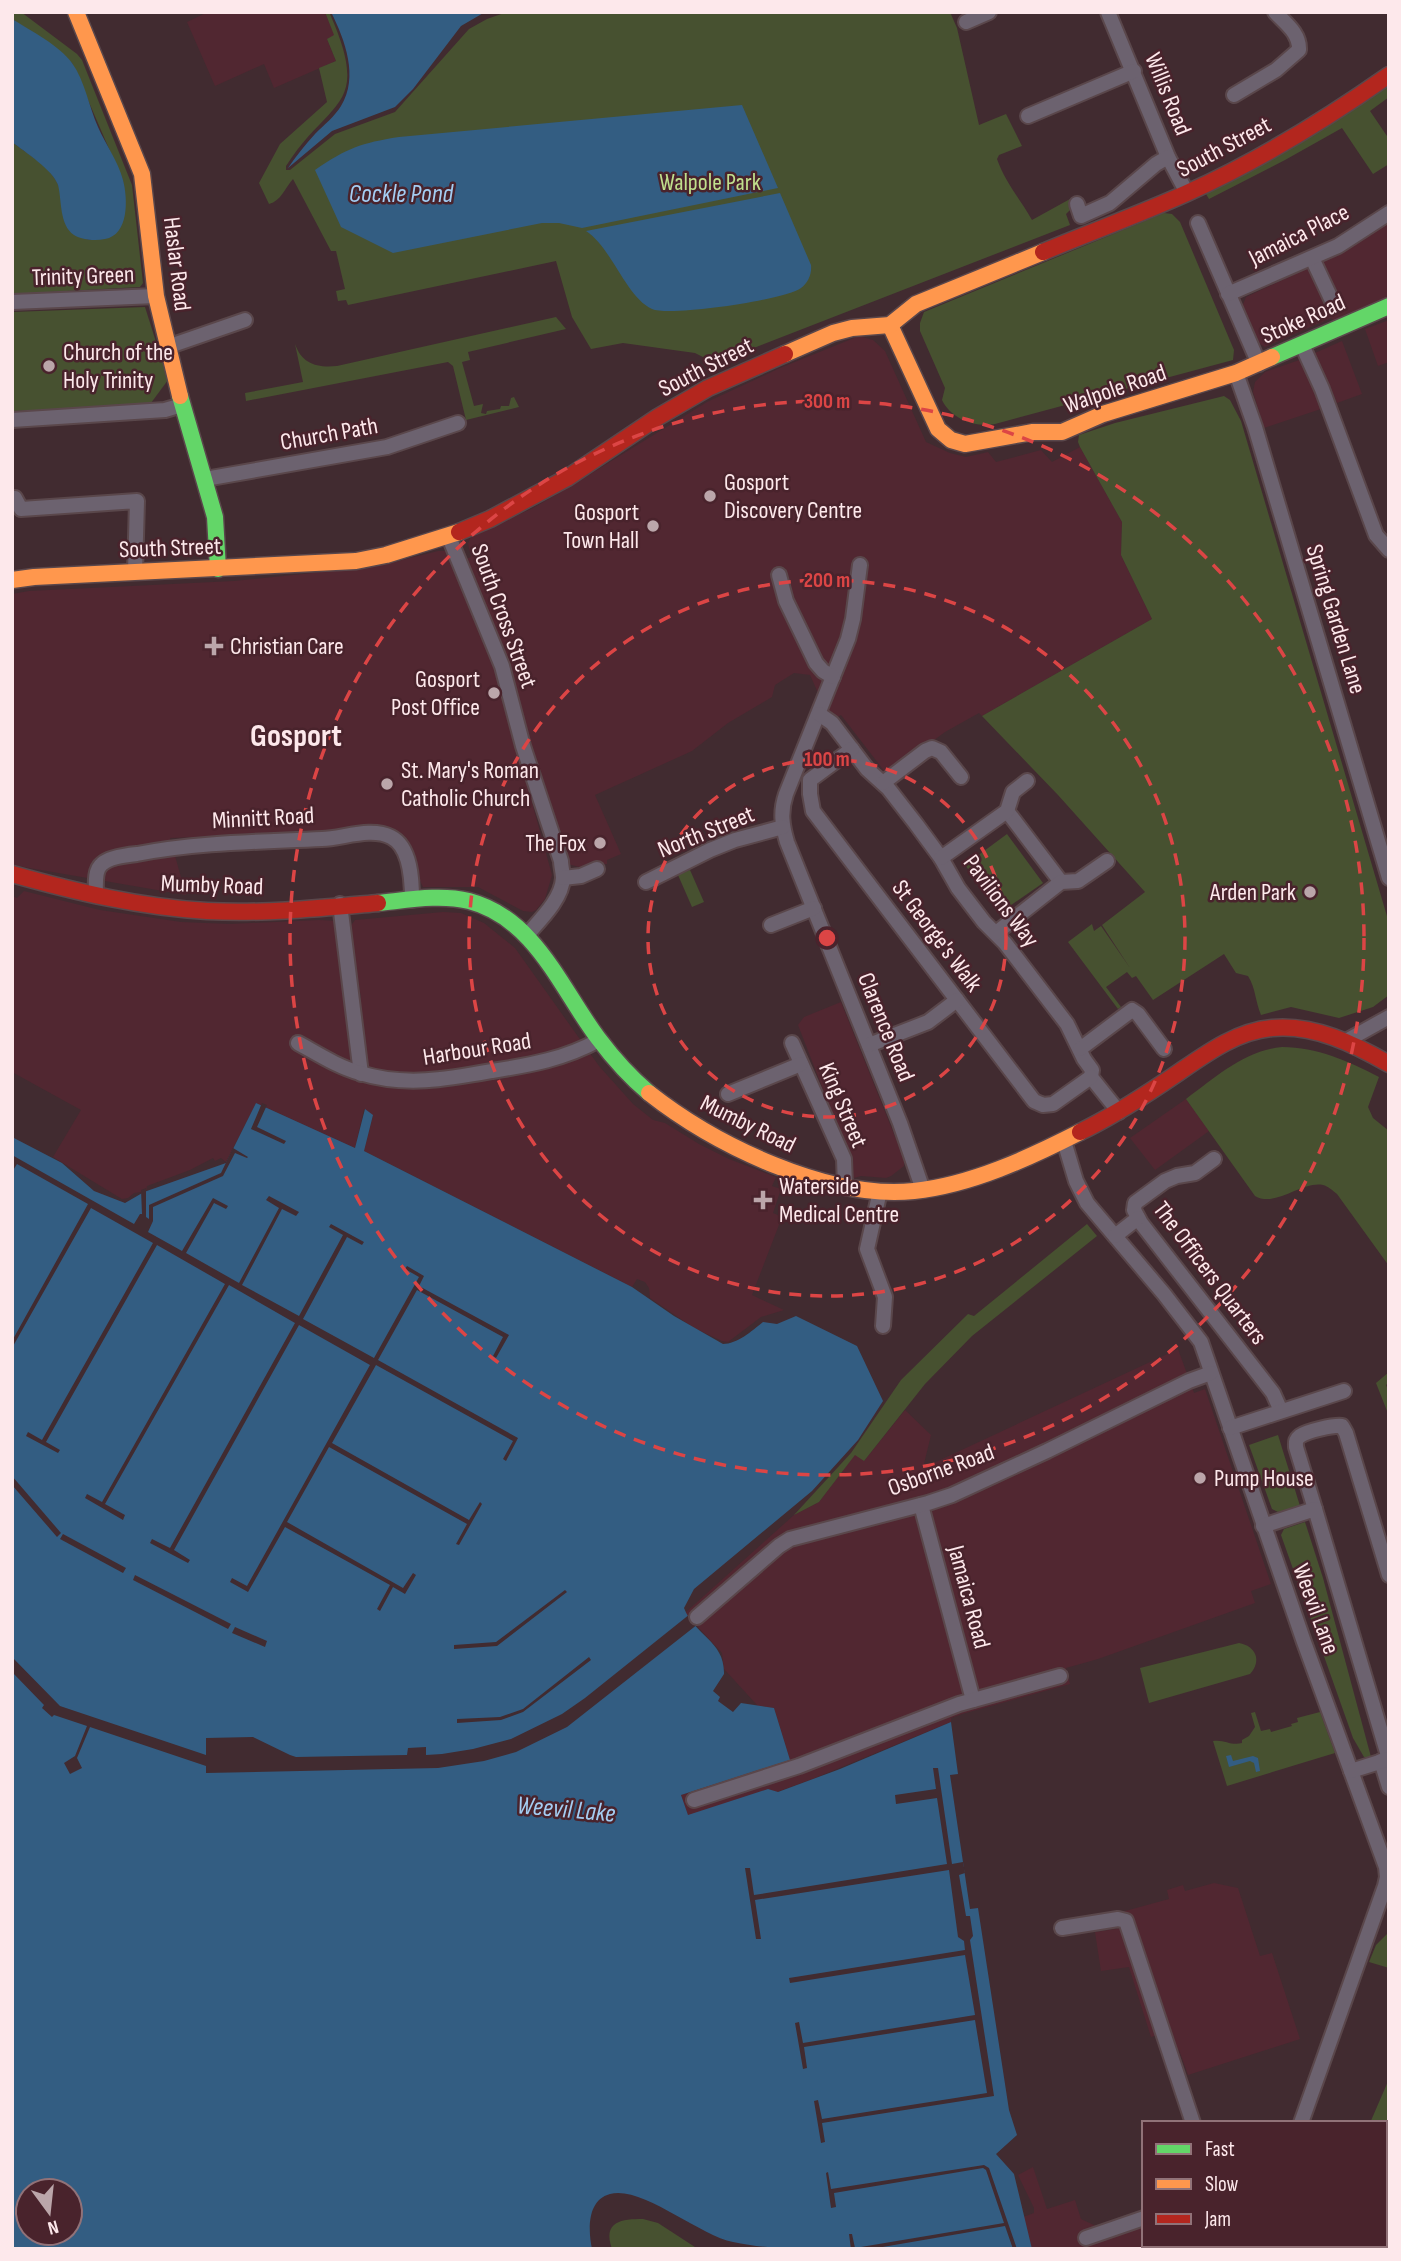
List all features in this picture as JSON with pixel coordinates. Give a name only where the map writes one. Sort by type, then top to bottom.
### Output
[{"type":"main road","name":"Haslar Road","points":[[76,12],[142,174],[156,296],[182,405],[215,517],[218,569]]},
{"type":"main road","name":"South Street","points":[[12,580],[356,561],[449,537],[491,519],[567,478],[708,388],[833,333],[852,328],[890,325],[916,304],[1187,193],[1244,165],[1321,120],[1389,75]]},
{"type":"main road","name":"Stoke Road","points":[[1236,373],[1389,306]]},
{"type":"main road","name":"Walpole Road","points":[[890,325],[934,424],[943,435],[965,444],[1033,432],[1062,432],[1103,414],[1236,373]]},
{"type":"main road","name":"Mumby Road","points":[[12,874],[163,907],[213,911],[262,911],[453,898],[473,901],[499,913],[527,935],[599,1040],[646,1090],[700,1130],[793,1172],[845,1186],[880,1191],[943,1188],[1064,1141],[1119,1112],[1228,1041],[1256,1030],[1288,1027],[1304,1029],[1346,1041],[1389,1064]]},
{"type":"street","name":"Willis Road","points":[[1108,12],[1168,157],[1187,193]]},
{"type":"street","points":[[1237,91],[1276,70],[1299,50],[1298,38],[1275,12]]},
{"type":"street","points":[[1028,116],[1133,71]]},
{"type":"street","points":[[1077,214],[1110,203],[1158,162],[1168,157]]},
{"type":"street","name":"Jamaica Place","points":[[1228,294],[1346,242],[1389,213]]},
{"type":"street","points":[[1198,223],[1259,364]]},
{"type":"street","points":[[1312,258],[1334,305]]},
{"type":"street","name":"Trinity Green","points":[[12,302],[156,296]]},
{"type":"street","points":[[167,346],[245,320]]},
{"type":"street","points":[[1303,345],[1376,535],[1387,549]]},
{"type":"street","name":"Spring Garden Lane","points":[[1236,373],[1255,427],[1388,869]]},
{"type":"street","points":[[12,420],[165,410],[182,405]]},
{"type":"street","name":"Church Path","points":[[205,479],[387,447],[458,423]]},
{"type":"street","points":[[12,498],[15,498],[21,509],[137,501],[135,572]]},
{"type":"street","name":"South Cross Street","points":[[449,537],[486,621],[502,666],[523,746],[556,844],[563,878]]},
{"type":"street","name":"Clarence Road","points":[[863,572],[853,619],[833,677],[784,799],[783,827],[914,1160],[923,1190]]},
{"type":"street","points":[[779,575],[786,601],[816,663],[833,677]]},
{"type":"street","name":"Pavilions Way","points":[[819,714],[831,721],[869,772],[883,783],[941,858],[958,888],[984,922],[996,933],[1068,1024],[1091,1068],[1091,1077],[1119,1112]]},
{"type":"street","name":"St George's Walk","points":[[850,746],[810,780],[810,800],[814,812],[1030,1097],[1045,1106],[1056,1102],[1091,1077]]},
{"type":"street","points":[[883,783],[932,748],[941,752],[961,777]]},
{"type":"street","points":[[941,858],[1007,811],[1013,792],[1027,781]]},
{"type":"street","points":[[1007,811],[1060,882]]},
{"type":"street","name":"North Street","points":[[646,882],[710,850],[783,827]]},
{"type":"street","name":"Minnitt Road","points":[[96,894],[98,869],[102,863],[129,855],[184,845],[329,838],[366,833],[390,836],[402,848],[410,868],[412,900]]},
{"type":"street","points":[[996,933],[1060,882],[1078,881],[1107,861]]},
{"type":"street","points":[[527,935],[552,903],[563,878],[580,876],[597,869]]},
{"type":"street","points":[[340,905],[361,1074]]},
{"type":"street","points":[[771,925],[814,908]]},
{"type":"street","points":[[869,1045],[928,1022],[957,1000]]},
{"type":"street","points":[[1080,1049],[1133,1010],[1164,1049]]},
{"type":"street","points":[[1346,1041],[1389,1017]]},
{"type":"street","name":"Harbour Road","points":[[298,1043],[361,1074],[397,1081],[441,1081],[560,1058],[599,1040]]},
{"type":"street","name":"King Street","points":[[792,1043],[844,1159],[845,1186]]},
{"type":"street","points":[[729,1094],[802,1064]]},
{"type":"street","name":"Weevil Lane","points":[[1064,1141],[1082,1195],[1094,1213],[1201,1342],[1263,1526],[1384,1860],[1387,1877],[1302,2121]]},
{"type":"street","name":"The Officers Quarters","points":[[1214,1159],[1195,1172],[1168,1180],[1134,1206],[1138,1218],[1273,1393],[1281,1411]]},
{"type":"street","points":[[880,1191],[867,1252],[885,1297],[883,1326]]},
{"type":"street","points":[[1115,1236],[1138,1218]]},
{"type":"street","name":"Osborne Road","points":[[697,1617],[790,1539],[921,1505],[977,1484],[1211,1373]]},
{"type":"street","points":[[1230,1428],[1344,1391]]},
{"type":"street","points":[[1389,1575],[1342,1426],[1334,1425],[1300,1436],[1296,1440],[1296,1447],[1386,1760],[1389,1787]]},
{"type":"street","name":"Jamaica Road","points":[[921,1505],[974,1700]]},
{"type":"street","points":[[1263,1526],[1315,1509]]},
{"type":"street","points":[[694,1800],[799,1766],[948,1708],[1060,1676]]},
{"type":"street","points":[[1352,1771],[1386,1760]]},
{"type":"street","points":[[1062,1928],[1125,1920],[1192,2121]]},
{"type":"street","points":[[1086,2238],[1142,2219]]},
{"type":"shaded area","points":[[208,12],[325,12],[335,36],[327,39],[336,61],[274,88],[264,64],[215,86],[187,22]]},
{"type":"shaded area","points":[[1389,220],[1389,300],[1334,321],[1331,318],[1265,347],[1260,344],[1242,307],[1246,297],[1338,254]]},
{"type":"shaded area","points":[[1389,320],[1389,362],[1378,366],[1365,329]]},
{"type":"shaded area","points":[[859,336],[873,340],[885,351],[926,442],[966,457],[988,452],[996,462],[1041,450],[1052,462],[1080,447],[1122,522],[1121,555],[1152,619],[982,716],[979,713],[945,732],[895,769],[893,766],[885,772],[841,715],[836,718],[816,704],[819,695],[810,675],[794,673],[775,685],[772,697],[728,723],[692,751],[595,795],[621,854],[607,860],[607,864],[579,867],[568,864],[517,748],[552,875],[545,899],[532,912],[523,911],[478,887],[423,887],[396,832],[381,826],[328,832],[170,838],[186,895],[12,865],[12,594],[234,581],[382,565],[438,551],[447,551],[457,563],[471,557],[468,544],[471,536],[533,508],[707,402],[780,368]]},
{"type":"shaded area","points":[[1342,341],[1362,394],[1337,403],[1315,353]]},
{"type":"shaded area","points":[[1302,359],[1321,409],[1264,428],[1253,392],[1255,382],[1265,372]]},
{"type":"shaded area","points":[[24,891],[100,910],[181,922],[230,924],[338,921],[350,999],[361,998],[350,927],[355,920],[443,912],[461,913],[484,923],[515,948],[599,1066],[633,1104],[653,1120],[665,1123],[699,1144],[776,1177],[772,1186],[781,1189],[773,1213],[782,1217],[752,1295],[784,1310],[761,1317],[728,1342],[694,1328],[650,1298],[645,1282],[637,1279],[632,1287],[364,1151],[373,1116],[364,1109],[355,1148],[256,1103],[226,1162],[221,1158],[215,1161],[213,1158],[147,1186],[146,1192],[134,1193],[122,1199],[53,1157],[81,1110],[12,1072],[12,896],[17,898]]},
{"type":"shaded area","points":[[841,1002],[904,1159],[904,1166],[886,1178],[854,1178],[852,1175],[850,1159],[798,1025],[804,1017]]},
{"type":"shaded area","points":[[1186,1099],[1209,1131],[1155,1170],[1130,1138]]},
{"type":"shaded area","points":[[1178,1349],[1194,1393],[1205,1389],[1271,1584],[1251,1591],[1255,1603],[1066,1668],[1070,1684],[962,1714],[951,1718],[951,1722],[815,1778],[777,1792],[768,1789],[688,1816],[681,1795],[790,1760],[774,1708],[758,1706],[724,1669],[722,1653],[685,1613],[794,1515],[819,1502],[855,1454],[864,1461],[905,1410],[931,1435],[923,1468]]},
{"type":"shaded area","points":[[1214,1883],[1238,1888],[1260,1956],[1272,1953],[1300,2039],[1188,2075],[1179,2050],[1175,2051],[1169,2032],[1151,2037],[1129,1967],[1101,1971],[1095,1932],[1122,1928],[1118,1913],[1169,1899],[1167,1890],[1183,1885],[1185,1891]]},
{"type":"shaded area","points":[[1033,2167],[1047,2209],[1075,2200],[1081,2219],[1098,2227],[1142,2215],[1142,2247],[1228,2247],[1032,2249],[1023,2217],[1034,2213],[1034,2208],[1018,2175]]},
{"type":"green space","points":[[12,12],[21,12],[82,60],[132,185],[143,283],[140,287],[12,294],[12,142],[41,163],[55,179],[62,198],[66,224],[70,231],[78,236],[91,240],[125,205],[123,181],[72,63],[52,45],[12,19]]},
{"type":"green space","name":"Walpole Park","points":[[325,12],[330,14],[342,45],[347,69],[346,86],[340,100],[302,144],[286,170],[290,170],[335,134],[395,112],[469,29],[507,12],[950,12],[957,28],[979,125],[1006,114],[1022,146],[999,155],[997,159],[1008,183],[1032,220],[1070,199],[1072,208],[1066,214],[1070,225],[715,363],[695,353],[623,343],[591,349],[572,317],[556,261],[348,305],[346,300],[338,301],[336,291],[345,289],[336,251],[331,251],[293,179],[280,197],[269,204],[259,183],[280,144],[327,102],[319,68],[336,61],[327,39],[334,35]]},
{"type":"green space","points":[[1389,84],[1389,97],[1370,111],[1389,139],[1389,164],[1373,174],[1342,128],[1209,199],[1206,194]]},
{"type":"green space","points":[[1164,213],[1172,214],[1180,222],[1234,350],[1233,360],[995,424],[980,425],[965,421],[946,407],[942,400],[945,388],[920,331],[924,312]]},
{"type":"green space","points":[[145,307],[168,380],[148,407],[12,411],[12,312]]},
{"type":"green space","points":[[556,317],[566,329],[468,352],[470,360],[462,362],[474,406],[483,404],[481,413],[486,414],[487,411],[500,409],[501,406],[509,406],[511,398],[514,397],[519,407],[466,420],[453,366],[448,362],[246,401],[245,393],[303,382],[295,344],[302,356],[311,363],[337,366]]},
{"type":"green space","points":[[1224,396],[1230,400],[1241,421],[1389,923],[1389,995],[1373,1007],[1339,1018],[1291,1007],[1261,1015],[1248,976],[1236,973],[1224,954],[1153,1000],[1136,976],[1132,978],[1127,972],[1106,987],[1121,1007],[1118,1009],[1068,942],[1092,924],[1094,931],[1101,926],[1130,968],[1102,925],[1145,892],[982,716],[1152,619],[1121,555],[1122,522],[1080,447],[1079,435],[1115,423]]},
{"type":"green space","points":[[1007,834],[1043,883],[1001,912],[965,865]]},
{"type":"green space","points":[[690,870],[704,902],[692,907],[678,875]]},
{"type":"green space","points":[[1268,1049],[1308,1049],[1332,1056],[1379,1077],[1368,1107],[1373,1118],[1389,1131],[1389,1266],[1337,1194],[1327,1186],[1306,1187],[1271,1199],[1255,1196],[1186,1099],[1243,1059]]},
{"type":"green space","points":[[1087,1224],[1097,1236],[972,1336],[925,1384],[864,1461],[855,1455],[819,1502],[794,1515],[851,1453],[901,1380],[968,1314],[974,1316]]},
{"type":"green space","points":[[1389,1372],[1389,1382],[1386,1385],[1389,1392],[1389,1416],[1376,1383]]},
{"type":"green space","points":[[1278,1435],[1300,1506],[1278,1512],[1272,1509],[1249,1445]]},
{"type":"green space","points":[[1305,1522],[1323,1578],[1371,1757],[1364,1757],[1353,1738],[1281,1535],[1284,1529]]},
{"type":"green space","points":[[1239,1643],[1250,1647],[1255,1655],[1256,1664],[1250,1674],[1149,1703],[1140,1668]]},
{"type":"green space","points":[[1255,1712],[1261,1731],[1270,1729],[1271,1732],[1292,1726],[1291,1724],[1298,1722],[1297,1718],[1320,1712],[1335,1753],[1227,1786],[1213,1741],[1242,1743],[1255,1727],[1251,1713]]},
{"type":"green space","points":[[1389,1932],[1389,1968],[1369,1962],[1376,1945]]},
{"type":"green space","points":[[1389,2079],[1387,2226],[1387,2121],[1371,2121]]},
{"type":"green space","points":[[643,2219],[658,2223],[698,2249],[612,2249],[612,2227],[621,2221]]},
{"type":"green space","points":[[1278,2247],[1340,2247],[1339,2249]]},
{"type":"water","points":[[331,12],[485,12],[461,26],[413,89],[395,107],[332,131],[288,168],[336,113],[346,95],[349,83],[348,59]]},
{"type":"water","points":[[12,19],[60,50],[72,63],[80,78],[125,188],[123,224],[113,236],[89,240],[77,237],[69,231],[63,219],[55,179],[12,142]]},
{"type":"water","name":"Cockle Pond","points":[[742,105],[778,188],[582,228],[559,223],[542,223],[393,253],[341,227],[315,170],[336,156],[355,148],[399,137]]},
{"type":"water","points":[[780,193],[811,265],[810,275],[806,284],[791,293],[752,302],[681,311],[652,309],[634,294],[604,249],[586,231]]},
{"type":"water","name":"Weevil Lake","points":[[256,1103],[355,1148],[365,1109],[373,1115],[364,1151],[632,1287],[674,1316],[723,1344],[739,1339],[763,1322],[777,1324],[796,1316],[857,1346],[883,1401],[858,1440],[812,1491],[694,1589],[684,1608],[689,1618],[720,1654],[724,1674],[713,1691],[720,1697],[718,1701],[733,1712],[741,1703],[774,1708],[790,1760],[681,1795],[688,1815],[768,1789],[778,1792],[951,1722],[958,1774],[950,1775],[970,1909],[978,1908],[1009,2110],[1017,2135],[996,2154],[1014,2174],[1032,2249],[813,2249],[749,2245],[719,2238],[654,2203],[623,2193],[602,2197],[593,2209],[590,2225],[592,2249],[12,2249],[12,1137],[62,1163],[94,1191],[125,1203],[144,1192],[226,1163]]},
{"type":"water","points":[[1231,1755],[1233,1761],[1253,1756],[1258,1758],[1260,1771],[1256,1772],[1254,1763],[1250,1761],[1229,1767],[1226,1756]]},
{"type":"water","points":[[1387,2228],[1389,2249],[1348,2249],[1387,2247]]},
{"type":"pier","points":[[262,1103],[267,1105],[257,1127],[286,1141],[284,1144],[251,1129]]},
{"type":"pier","points":[[233,1148],[248,1157],[235,1153],[223,1176],[153,1207],[153,1221],[148,1232],[182,1251],[213,1198],[228,1206],[226,1209],[214,1203],[186,1253],[239,1283],[279,1208],[266,1200],[269,1196],[299,1212],[296,1216],[282,1209],[242,1285],[299,1316],[343,1235],[329,1227],[331,1224],[364,1242],[362,1245],[347,1237],[303,1319],[374,1358],[419,1277],[405,1269],[407,1266],[424,1276],[419,1286],[509,1335],[496,1358],[493,1356],[503,1337],[417,1290],[378,1360],[518,1438],[506,1461],[503,1459],[513,1441],[376,1365],[332,1443],[469,1520],[480,1502],[482,1504],[459,1545],[456,1544],[467,1524],[329,1447],[287,1522],[403,1588],[413,1573],[416,1575],[405,1594],[393,1587],[380,1611],[377,1609],[390,1585],[285,1527],[248,1592],[230,1582],[232,1578],[247,1586],[370,1365],[299,1325],[174,1550],[190,1560],[188,1563],[150,1543],[152,1539],[170,1548],[295,1323],[229,1285],[105,1504],[125,1515],[123,1520],[85,1498],[87,1494],[102,1502],[225,1284],[157,1245],[46,1442],[60,1450],[58,1453],[26,1436],[28,1432],[42,1440],[153,1243],[91,1208],[12,1348],[12,1341],[88,1204],[17,1164],[12,1172],[12,1155],[134,1224],[142,1214],[141,1190],[146,1188],[146,1217],[149,1219],[149,1205],[221,1173]]},
{"type":"pier","points":[[12,1476],[61,1533],[57,1537],[12,1485]]},
{"type":"pier","points":[[63,1534],[126,1568],[123,1573],[60,1539]]},
{"type":"pier","points":[[135,1575],[231,1624],[228,1629],[133,1580]]},
{"type":"pier","points":[[565,1590],[567,1592],[497,1646],[454,1649],[454,1645],[496,1642]]},
{"type":"pier","points":[[690,1614],[698,1624],[567,1727],[516,1752],[484,1761],[438,1768],[206,1773],[206,1766],[90,1727],[77,1758],[82,1768],[70,1774],[64,1763],[75,1756],[87,1726],[54,1715],[52,1717],[12,1672],[12,1657],[60,1706],[206,1755],[206,1738],[253,1737],[296,1757],[407,1755],[408,1748],[426,1747],[426,1755],[442,1754],[511,1739],[562,1714]]},
{"type":"pier","points":[[235,1627],[267,1641],[265,1647],[232,1633]]},
{"type":"pier","points":[[589,1657],[591,1660],[523,1712],[501,1720],[457,1723],[457,1719],[500,1717],[523,1709]]},
{"type":"pier","points":[[933,1768],[938,1768],[952,1864],[963,1862],[965,1873],[959,1875],[966,1916],[970,1916],[973,1936],[970,1940],[994,2096],[822,2123],[825,2142],[821,2143],[814,2101],[818,2100],[822,2119],[987,2093],[975,2020],[804,2047],[807,2068],[803,2069],[795,2023],[799,2022],[803,2043],[975,2015],[965,1955],[790,1983],[789,1978],[965,1950],[964,1941],[958,1937],[949,1870],[755,1900],[761,1939],[756,1939],[745,1868],[750,1868],[754,1895],[947,1864],[937,1798],[896,1804],[895,1795],[936,1789]]},
{"type":"pier","points":[[984,2165],[989,2168],[1017,2249],[1013,2249],[1005,2226],[871,2249],[851,2249],[849,2234],[852,2234],[855,2248],[1004,2223],[983,2168],[834,2193],[836,2207],[831,2208],[828,2172],[831,2189]]},
{"type":"traffic: fast","points":[[1272,357],[1389,306]]},
{"type":"traffic: fast","points":[[180,396],[215,517],[218,569]]},
{"type":"traffic: fast","points":[[378,903],[424,898],[458,899],[492,910],[512,923],[544,958],[610,1053],[649,1093]]},
{"type":"traffic: slow","points":[[76,12],[142,174],[156,296],[180,396]]},
{"type":"traffic: slow","points":[[785,354],[833,333],[852,328],[890,325],[916,304],[1043,252]]},
{"type":"traffic: slow","points":[[890,325],[938,429],[951,440],[965,444],[1033,432],[1062,432],[1103,414],[1236,373],[1272,357]]},
{"type":"traffic: slow","points":[[12,580],[356,561],[386,555],[459,532]]},
{"type":"traffic: slow","points":[[649,1093],[706,1132],[774,1165],[810,1178],[881,1192],[935,1188],[978,1177],[1020,1161],[1080,1132]]},
{"type":"traffic: jam","points":[[1043,252],[1213,181],[1316,124],[1389,75]]},
{"type":"traffic: jam","points":[[459,532],[490,519],[567,478],[658,417],[708,388],[785,354]]},
{"type":"traffic: jam","points":[[12,874],[108,898],[207,911],[314,909],[378,903]]},
{"type":"traffic: jam","points":[[1080,1132],[1133,1103],[1228,1041],[1257,1031],[1288,1028],[1318,1032],[1362,1049],[1389,1064]]},
{"type":"place","name":"Church of the Holy Trinity","points":[[49,366]]},
{"type":"place","name":"Gosport Discovery Centre","points":[[710,496]]},
{"type":"place","name":"Gosport Town Hall","points":[[653,526]]},
{"type":"place","name":"Christian Care","points":[[214,646]]},
{"type":"place","name":"Gosport Post Office","points":[[494,693]]},
{"type":"place","name":"St. Mary's Roman Catholic Church","points":[[387,784]]},
{"type":"place","name":"The Fox","points":[[600,843]]},
{"type":"place","name":"Arden Park","points":[[1310,892]]},
{"type":"place","name":"Waterside Medical Centre","points":[[763,1200]]},
{"type":"place","name":"Pump House","points":[[1200,1478]]},
{"type":"district","name":"Gosport","points":[[296,736]]}]
